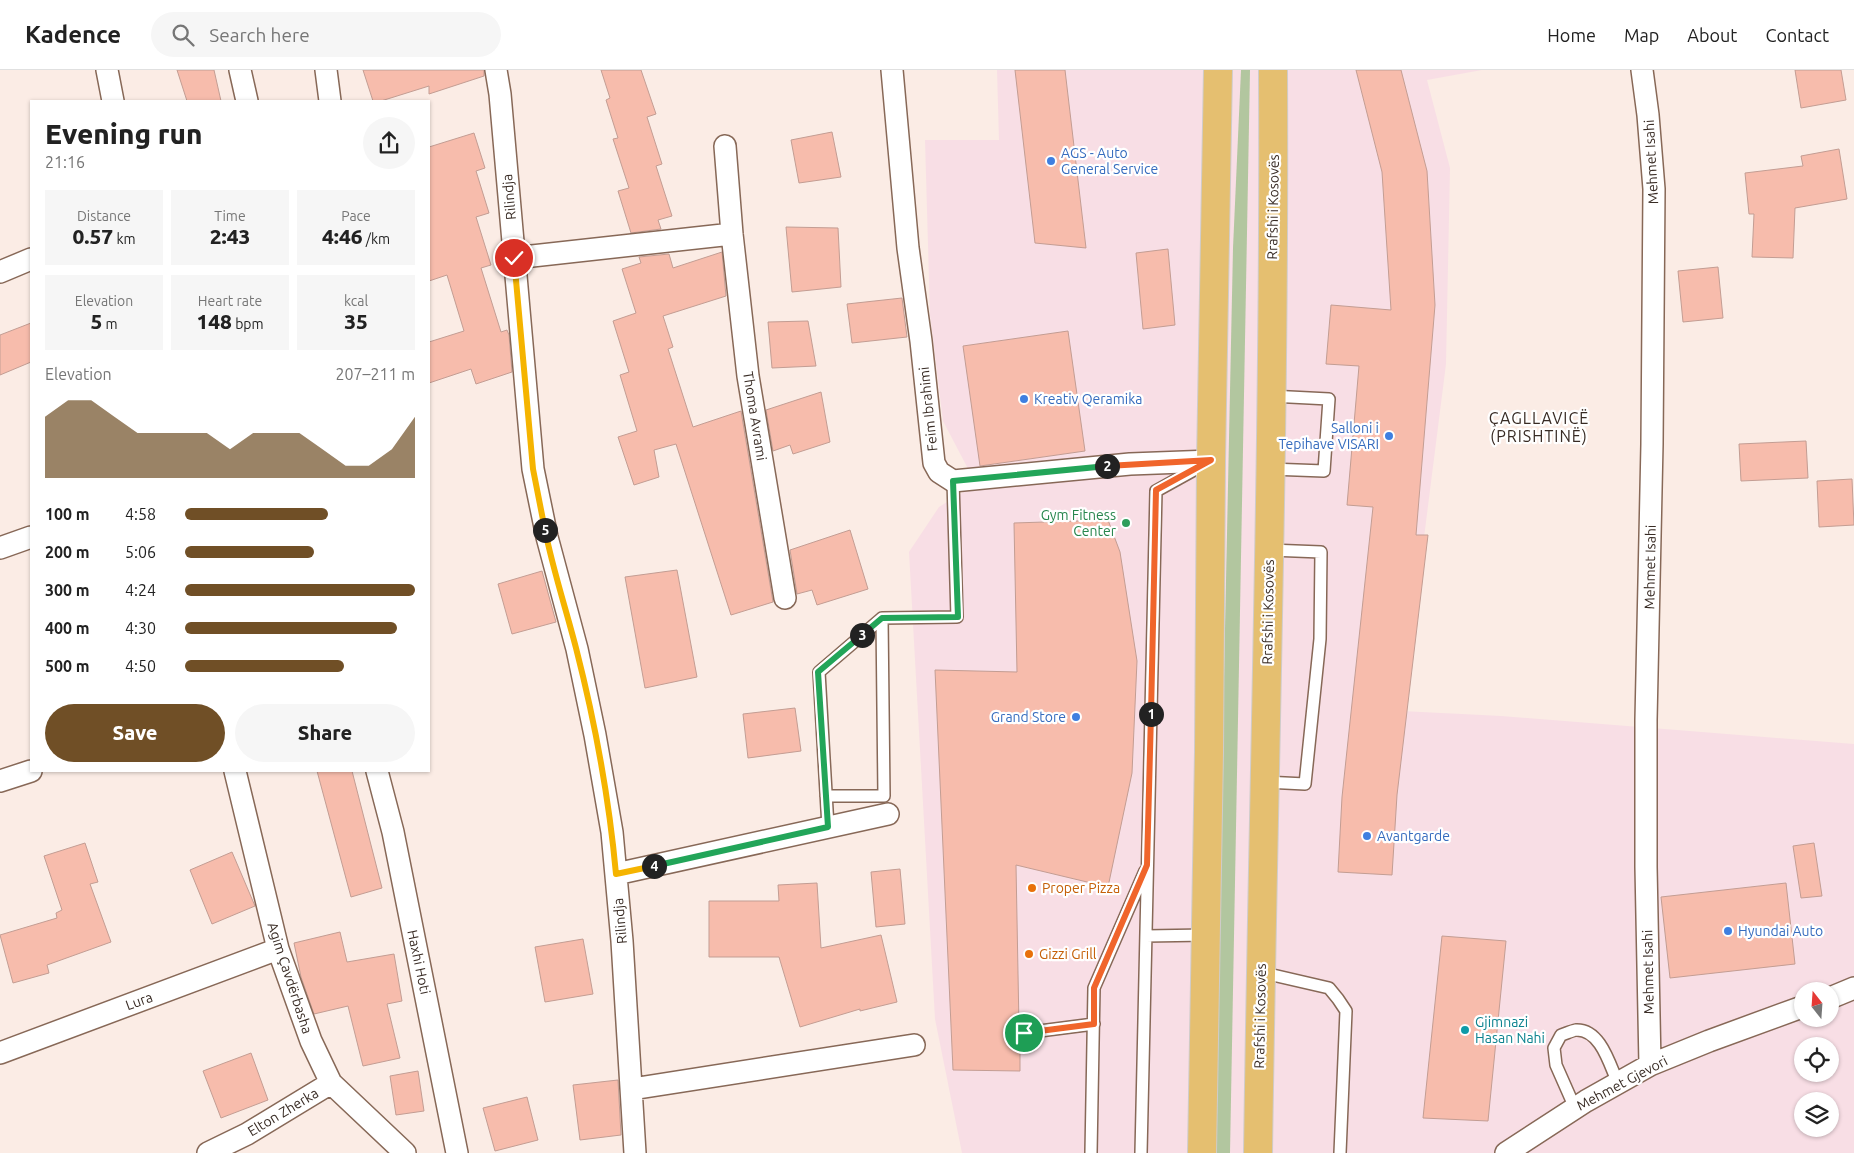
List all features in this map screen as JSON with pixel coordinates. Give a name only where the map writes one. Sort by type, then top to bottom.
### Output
[{"type":"highway","points":[[1202,1153],[1218,70]]},
{"type":"highway","name":"Rrafshi i Kosovës","points":[[1258,1153],[1260,972],[1266,782],[1274,188],[1273,70]]},
{"type":"street","points":[[107,70],[112,100]]},
{"type":"street","points":[[240,70],[247,100]]},
{"type":"street","points":[[326,70],[330,100]]},
{"type":"street","name":"Rilindja","points":[[496,70],[500,94],[533,469],[547,537],[577,650],[596,735],[612,832],[622,941],[635,1153]]},
{"type":"street","name":"Feim Ibrahimi","points":[[892,70],[908,248],[921,341],[934,463],[939,472],[953,481]]},
{"type":"street","name":"Mehmet Isahi","points":[[1642,70],[1654,189],[1652,453],[1646,749],[1650,1065]]},
{"type":"street","name":"Thoma Avrami","points":[[725,146],[732,234],[748,376],[785,598]]},
{"type":"street","points":[[514,258],[732,234]]},
{"type":"street","points":[[0,272],[30,259]]},
{"type":"street","points":[[953,481],[1130,464],[1211,460]]},
{"type":"street","points":[[0,548],[30,537]]},
{"type":"street","points":[[0,781],[30,771]]},
{"type":"street","name":"Agim Çavdërbasha","points":[[235,772],[278,949],[304,1023],[331,1083],[405,1153]]},
{"type":"street","name":"Haxhi Hoti","points":[[377,772],[395,842],[457,1153]]},
{"type":"street","points":[[616,874],[888,814]]},
{"type":"street","name":"Lura","points":[[0,1052],[278,949]]},
{"type":"street","points":[[1839,994],[1854,988]]},
{"type":"street","name":"Mehmet Gjevori","points":[[1506,1153],[1575,1108],[1650,1065],[1708,1041],[1794,1010]]},
{"type":"street","points":[[632,1089],[914,1045]]},
{"type":"street","name":"Elton Zherka","points":[[208,1153],[247,1134],[331,1083]]},
{"type":"lane","points":[[1269,469],[1324,471],[1329,399],[1270,396]]},
{"type":"lane","points":[[1141,1153],[1156,490],[1211,460]]},
{"type":"lane","points":[[828,827],[818,672],[882,618],[958,617],[953,481]]},
{"type":"lane","points":[[1266,782],[1305,784],[1320,639],[1322,552],[1269,550]]},
{"type":"lane","points":[[826,796],[884,796],[882,618]]},
{"type":"lane","points":[[1092,1153],[1094,988],[1147,865]]},
{"type":"lane","points":[[1146,936],[1206,935]]},
{"type":"lane","points":[[1260,972],[1329,988],[1346,1011],[1340,1153]]},
{"type":"lane","points":[[1024,1033],[1094,1024]]},
{"type":"lane","points":[[1575,1108],[1556,1065],[1554,1048],[1561,1036],[1576,1030],[1590,1034],[1600,1044],[1618,1083]]},
{"type":"shaded area","points":[[997,70],[1482,70],[1427,80],[1450,168],[1446,364],[1402,711],[1501,716],[1854,744],[1854,1153],[962,1153],[935,1019],[909,552],[939,507],[976,484],[943,421],[930,315],[925,140],[999,140]]},
{"type":"green space","points":[[1241,70],[1250,70],[1230,1153],[1214,1153],[1233,248]]},
{"type":"building","points":[[177,70],[214,70],[221,100],[187,100]]},
{"type":"building","points":[[363,70],[484,70],[484,76],[429,94],[429,86],[384,100],[373,100]]},
{"type":"building","points":[[601,70],[641,70],[656,114],[647,117],[662,164],[656,166],[672,216],[658,220],[661,229],[631,233],[618,191],[629,188],[613,139],[618,138],[606,100],[610,98]]},
{"type":"building","name":"AGS - Auto General Service","points":[[1015,70],[1065,70],[1086,248],[1035,243]]},
{"type":"building","points":[[1356,70],[1401,70],[1427,171],[1435,305],[1416,535],[1428,535],[1397,795],[1392,875],[1338,872],[1342,797],[1373,507],[1347,505],[1359,366],[1326,364],[1331,305],[1391,310],[1382,172]]},
{"type":"building","points":[[1795,70],[1841,70],[1846,100],[1801,108]]},
{"type":"building","points":[[832,132],[841,177],[799,183],[791,140]]},
{"type":"building","points":[[474,133],[485,168],[476,171],[489,213],[476,217],[491,265],[481,268],[501,332],[507,330],[509,335],[512,372],[476,384],[471,369],[430,383],[430,342],[464,331],[447,275],[430,281],[430,147]]},
{"type":"building","points":[[1839,149],[1847,199],[1795,208],[1793,258],[1752,257],[1754,214],[1749,214],[1745,173],[1803,166],[1801,156]]},
{"type":"building","points":[[786,227],[838,228],[841,287],[792,292]]},
{"type":"building","points":[[1168,249],[1175,325],[1143,329],[1136,253]]},
{"type":"building","points":[[722,252],[726,296],[663,316],[673,347],[668,349],[693,427],[741,411],[773,602],[731,615],[676,444],[654,450],[659,477],[634,485],[618,437],[637,431],[620,375],[629,372],[613,321],[636,313],[622,269],[641,263],[639,257],[669,254],[673,268]]},
{"type":"building","points":[[1718,267],[1723,318],[1683,322],[1678,271]]},
{"type":"building","points":[[902,298],[907,337],[852,343],[847,304]]},
{"type":"building","points":[[808,321],[816,366],[772,368],[768,322]]},
{"type":"building","points":[[30,323],[30,362],[0,375],[0,335]]},
{"type":"building","name":"Kreativ Qeramika","points":[[1068,331],[1085,451],[980,466],[963,346]]},
{"type":"building","points":[[821,392],[830,442],[793,454],[790,445],[773,451],[766,410]]},
{"type":"building","points":[[1806,441],[1808,478],[1741,481],[1739,444]]},
{"type":"building","points":[[1852,479],[1854,525],[1819,527],[1817,481]]},
{"type":"building","points":[[1108,520],[1120,552],[1137,661],[1132,773],[1108,887],[1016,865],[1019,1027],[1017,1033],[1020,1039],[1020,1071],[953,1070],[935,670],[1017,672],[1014,523]]},
{"type":"building","points":[[850,530],[868,589],[817,605],[812,590],[797,594],[790,550]]},
{"type":"building","points":[[677,570],[697,677],[645,688],[625,577]]},
{"type":"building","points":[[542,571],[556,622],[512,634],[498,584]]},
{"type":"building","points":[[795,708],[801,751],[748,758],[743,714]]},
{"type":"building","points":[[317,772],[352,772],[382,888],[351,897]]},
{"type":"building","points":[[85,843],[98,882],[90,884],[111,942],[47,965],[49,973],[13,983],[0,935],[57,918],[56,913],[62,910],[44,856]]},
{"type":"building","points":[[1814,843],[1822,896],[1801,898],[1793,846]]},
{"type":"building","points":[[232,852],[255,906],[212,924],[190,870]]},
{"type":"building","points":[[900,869],[905,924],[876,927],[871,872]]},
{"type":"building","points":[[817,883],[821,948],[881,935],[897,1002],[860,1011],[860,1009],[800,1027],[779,957],[709,957],[709,901],[779,901],[778,885]]},
{"type":"building","name":"Hyundai Auto","points":[[1786,883],[1795,964],[1670,978],[1661,897]]},
{"type":"building","points":[[340,932],[347,962],[394,954],[402,1001],[387,1004],[400,1058],[363,1066],[348,1006],[314,1014],[301,977],[294,943]]},
{"type":"building","name":"Gjimnazi Hasan Nahi","points":[[1442,936],[1506,941],[1488,1121],[1423,1118]]},
{"type":"building","points":[[583,939],[593,994],[545,1002],[535,947]]},
{"type":"building","points":[[251,1053],[268,1100],[221,1118],[203,1071]]},
{"type":"building","points":[[418,1071],[424,1111],[396,1115],[390,1076]]},
{"type":"building","points":[[618,1080],[621,1135],[580,1140],[573,1085]]},
{"type":"building","points":[[527,1097],[538,1140],[495,1151],[483,1108]]},
{"type":"place","name":"AGS - Auto General Service","points":[[1051,161]]},
{"type":"place","name":"Kreativ Qeramika","points":[[1024,399]]},
{"type":"place","name":"Salloni i Tepihave VISARI","points":[[1389,436]]},
{"type":"place","name":"Gym Fitness Center","points":[[1126,523]]},
{"type":"place","name":"Grand Store","points":[[1076,717]]},
{"type":"place","name":"Avantgarde","points":[[1367,836]]},
{"type":"place","name":"Proper Pizza","points":[[1032,888]]},
{"type":"place","name":"Hyundai Auto","points":[[1728,931]]},
{"type":"place","name":"Gizzi Grill","points":[[1029,954]]},
{"type":"place","name":"Gjimnazi Hasan Nahi","points":[[1465,1030]]},
{"type":"district","name":"ÇAGLLAVICË (PRISHTINË)","points":[[1539,427]]},
{"type":"route","points":[[514,258],[533,469],[547,537],[577,650],[596,735],[612,832],[616,874],[828,827],[818,672],[882,618],[958,617],[953,481],[1130,464],[1211,460],[1156,490],[1147,865],[1094,988],[1094,1024],[1024,1033]]}]
